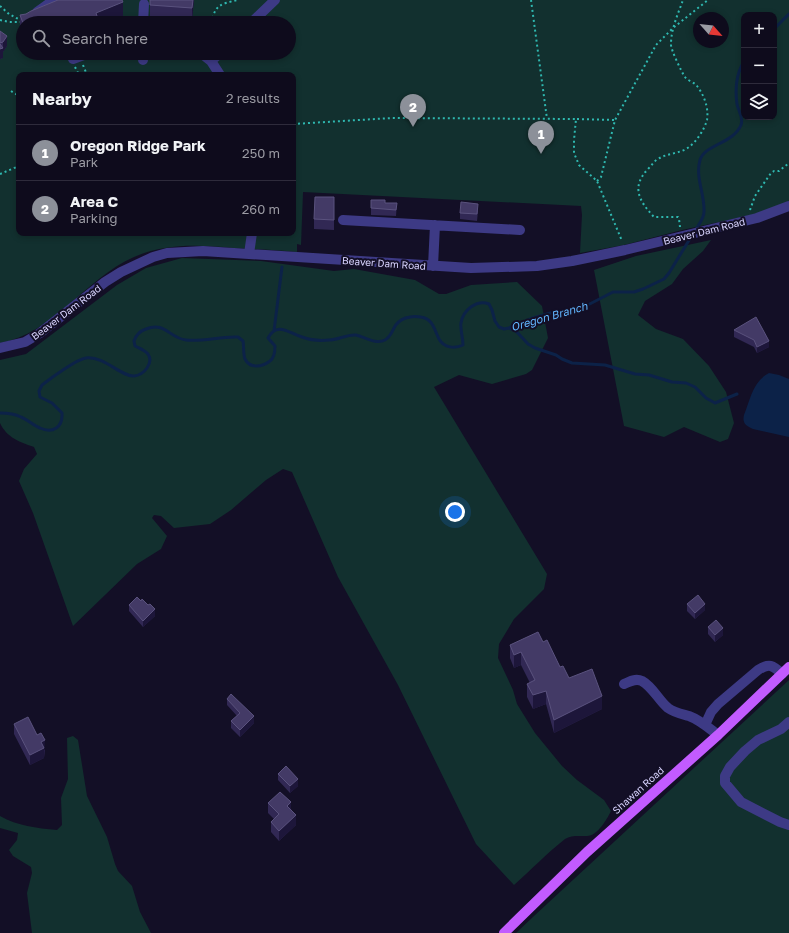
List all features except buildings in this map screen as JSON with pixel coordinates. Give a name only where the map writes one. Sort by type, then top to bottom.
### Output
[{"type":"main road","name":"Shawan Road","points":[[504,933],[587,852],[718,735],[785,670]]},
{"type":"street","points":[[32,16],[54,0]]},
{"type":"street","points":[[259,16],[276,0]]},
{"type":"street","points":[[143,16],[144,4]]},
{"type":"street","points":[[211,62],[218,72]]},
{"type":"street","name":"Beaver Dam Road","points":[[0,348],[25,342],[40,333],[105,282],[121,272],[153,257],[167,253],[183,251],[249,254],[433,266],[497,268],[537,266],[572,261],[703,232],[756,218],[789,206]]},
{"type":"street","points":[[343,220],[520,230]]},
{"type":"street","points":[[433,266],[435,225]]},
{"type":"street","points":[[249,254],[252,236]]},
{"type":"street","points":[[705,725],[711,712],[718,704],[758,670],[765,666],[770,666],[785,670]]},
{"type":"street","points":[[624,684],[634,680],[642,681],[668,708],[677,713],[689,716],[705,725],[718,735]]},
{"type":"street","points":[[789,722],[782,729],[758,740],[730,767],[725,776],[725,783],[741,802],[789,825]]},
{"type":"path","points":[[213,16],[216,8],[237,0]]},
{"type":"path","points":[[531,0],[546,118]]},
{"type":"path","points":[[681,237],[678,217],[654,217],[645,207],[638,195],[639,181],[645,172],[657,159],[687,149],[702,132],[707,119],[706,101],[696,85],[684,77],[670,44],[673,28],[683,0]]},
{"type":"path","points":[[597,181],[601,177],[616,120],[656,45],[673,28],[708,0]]},
{"type":"path","points":[[0,6],[9,14],[16,16]]},
{"type":"path","points":[[0,20],[9,22],[16,21]]},
{"type":"path","points":[[11,91],[16,94]]},
{"type":"path","points":[[296,124],[392,118],[546,118],[616,120]]},
{"type":"path","points":[[576,119],[574,153],[579,165],[597,181],[625,250]]},
{"type":"path","points":[[749,211],[755,196],[771,173],[774,171],[779,171],[789,163]]},
{"type":"path","points":[[0,174],[16,167]]},
{"type":"green space","points":[[0,0],[789,0],[789,201],[756,214],[682,230],[624,245],[580,253],[581,206],[303,192],[301,245],[297,244],[297,252],[208,246],[183,246],[146,252],[117,266],[100,278],[37,329],[19,338],[0,343]]},
{"type":"green space","points":[[711,240],[703,251],[683,269],[672,284],[645,301],[638,315],[656,329],[683,339],[709,366],[726,392],[734,423],[728,439],[720,442],[684,427],[664,437],[624,426],[594,270],[636,256]]},
{"type":"green space","points":[[182,258],[261,261],[334,271],[354,269],[415,280],[439,294],[446,294],[471,285],[517,282],[542,306],[548,338],[532,370],[526,374],[492,384],[459,375],[434,387],[547,574],[544,589],[514,619],[499,644],[498,658],[513,690],[517,704],[535,733],[562,766],[577,780],[604,800],[611,811],[598,831],[590,836],[572,836],[565,839],[514,885],[476,844],[398,685],[338,577],[292,472],[283,469],[266,480],[231,510],[210,524],[174,528],[161,516],[154,515],[152,518],[167,536],[161,549],[137,564],[73,626],[33,513],[19,481],[24,469],[37,454],[34,447],[10,436],[0,423],[0,360],[26,354],[117,285],[146,268]]},
{"type":"green space","points":[[789,680],[789,933],[516,933],[534,916]]},
{"type":"green space","points":[[73,736],[78,740],[87,796],[107,837],[118,871],[132,886],[140,912],[151,933],[32,933],[27,893],[32,873],[31,867],[13,856],[9,850],[17,840],[18,833],[0,828],[0,816],[20,824],[34,827],[57,830],[62,825],[61,798],[68,779],[67,738]]},
{"type":"water","points":[[769,373],[789,379],[789,437],[753,429],[744,422],[744,415],[753,391],[759,381]]},
{"type":"waterway","name":"Oregon Branch","points":[[777,26],[789,14]]},
{"type":"waterway","name":"Oregon Branch","points":[[695,231],[704,215],[704,205],[699,180],[700,160],[707,150],[732,136],[742,122],[736,94],[741,66]]},
{"type":"waterway","name":"Oregon Branch","points":[[0,413],[19,416],[37,427],[45,430],[53,430],[61,422],[62,413],[52,403],[40,397],[39,391],[42,385],[70,365],[86,358],[100,360],[129,375],[138,375],[147,368],[150,357],[145,351],[135,346],[134,341],[140,332],[152,327],[163,328],[180,339],[186,340],[238,337],[243,341],[245,359],[253,366],[260,366],[270,361],[275,346],[268,338],[275,330],[279,329],[315,340],[332,340],[356,335],[378,342],[385,340],[399,322],[406,318],[417,316],[425,318],[431,322],[441,342],[450,347],[460,346],[463,345],[461,326],[462,318],[475,304],[489,304],[495,321],[499,327],[504,329],[554,312],[570,312],[580,309],[613,292],[634,292],[664,279],[691,237]]},
{"type":"waterway","points":[[274,331],[282,267]]},
{"type":"waterway","points":[[509,328],[516,331],[528,344],[535,348],[556,355],[572,363],[605,365],[635,374],[649,375],[672,382],[686,383],[695,387],[706,398],[715,403],[737,394]]},
{"type":"place","name":"Area C","points":[[413,127]]},
{"type":"place","name":"Oregon Ridge Park","points":[[541,154]]}]
